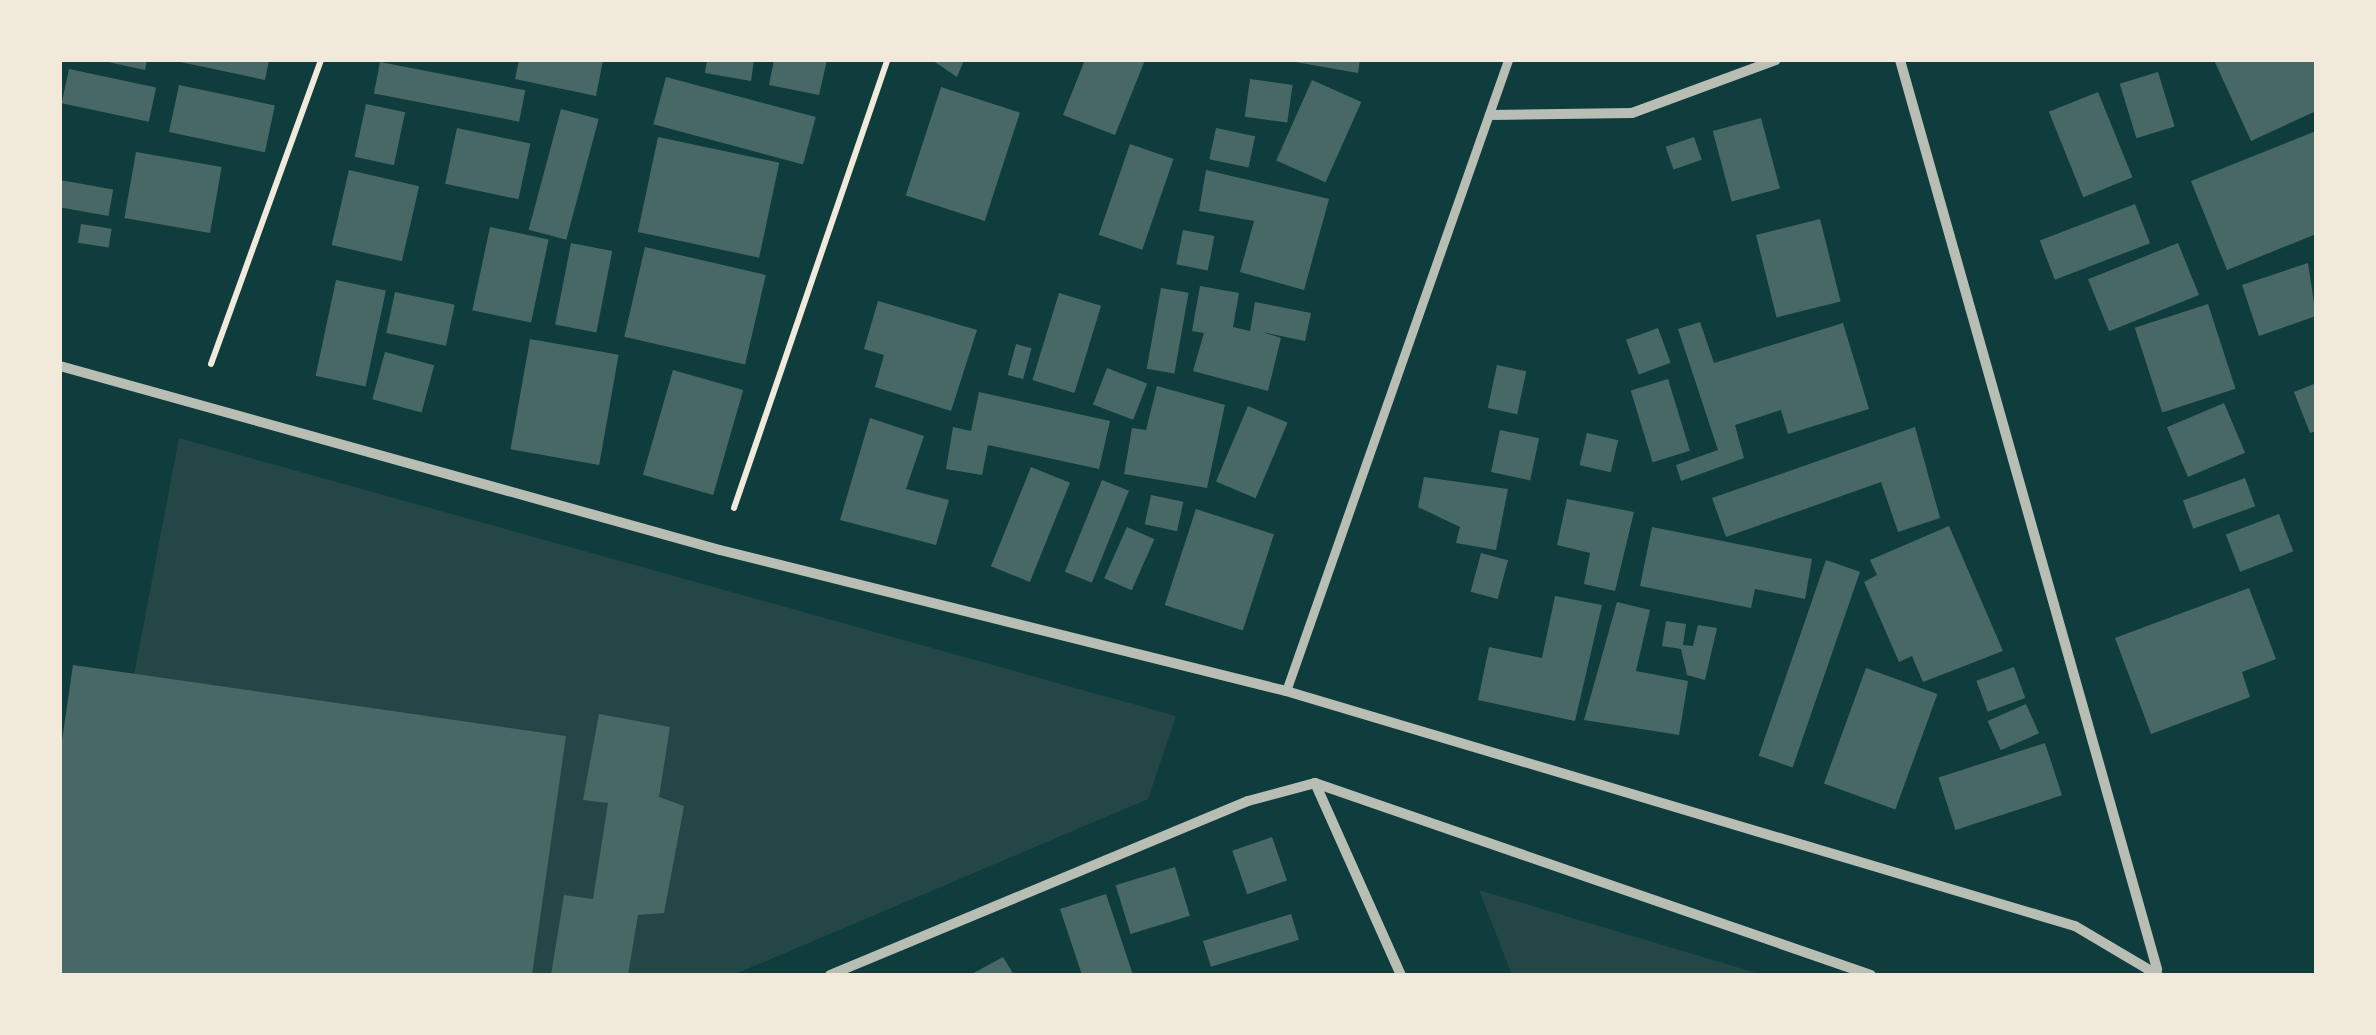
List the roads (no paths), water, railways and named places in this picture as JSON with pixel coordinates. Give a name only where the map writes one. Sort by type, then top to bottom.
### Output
[{"type":"street","points":[[1286,691],[1508,60]]},
{"type":"street","points":[[1490,115],[1632,112],[1776,60]]},
{"type":"street","points":[[1900,60],[2158,972]]},
{"type":"street","points":[[60,366],[720,550],[1286,691],[2075,926],[2158,972]]},
{"type":"street","points":[[1315,783],[1401,975]]},
{"type":"street","points":[[830,975],[1248,802],[1315,783],[1870,975]]}]
